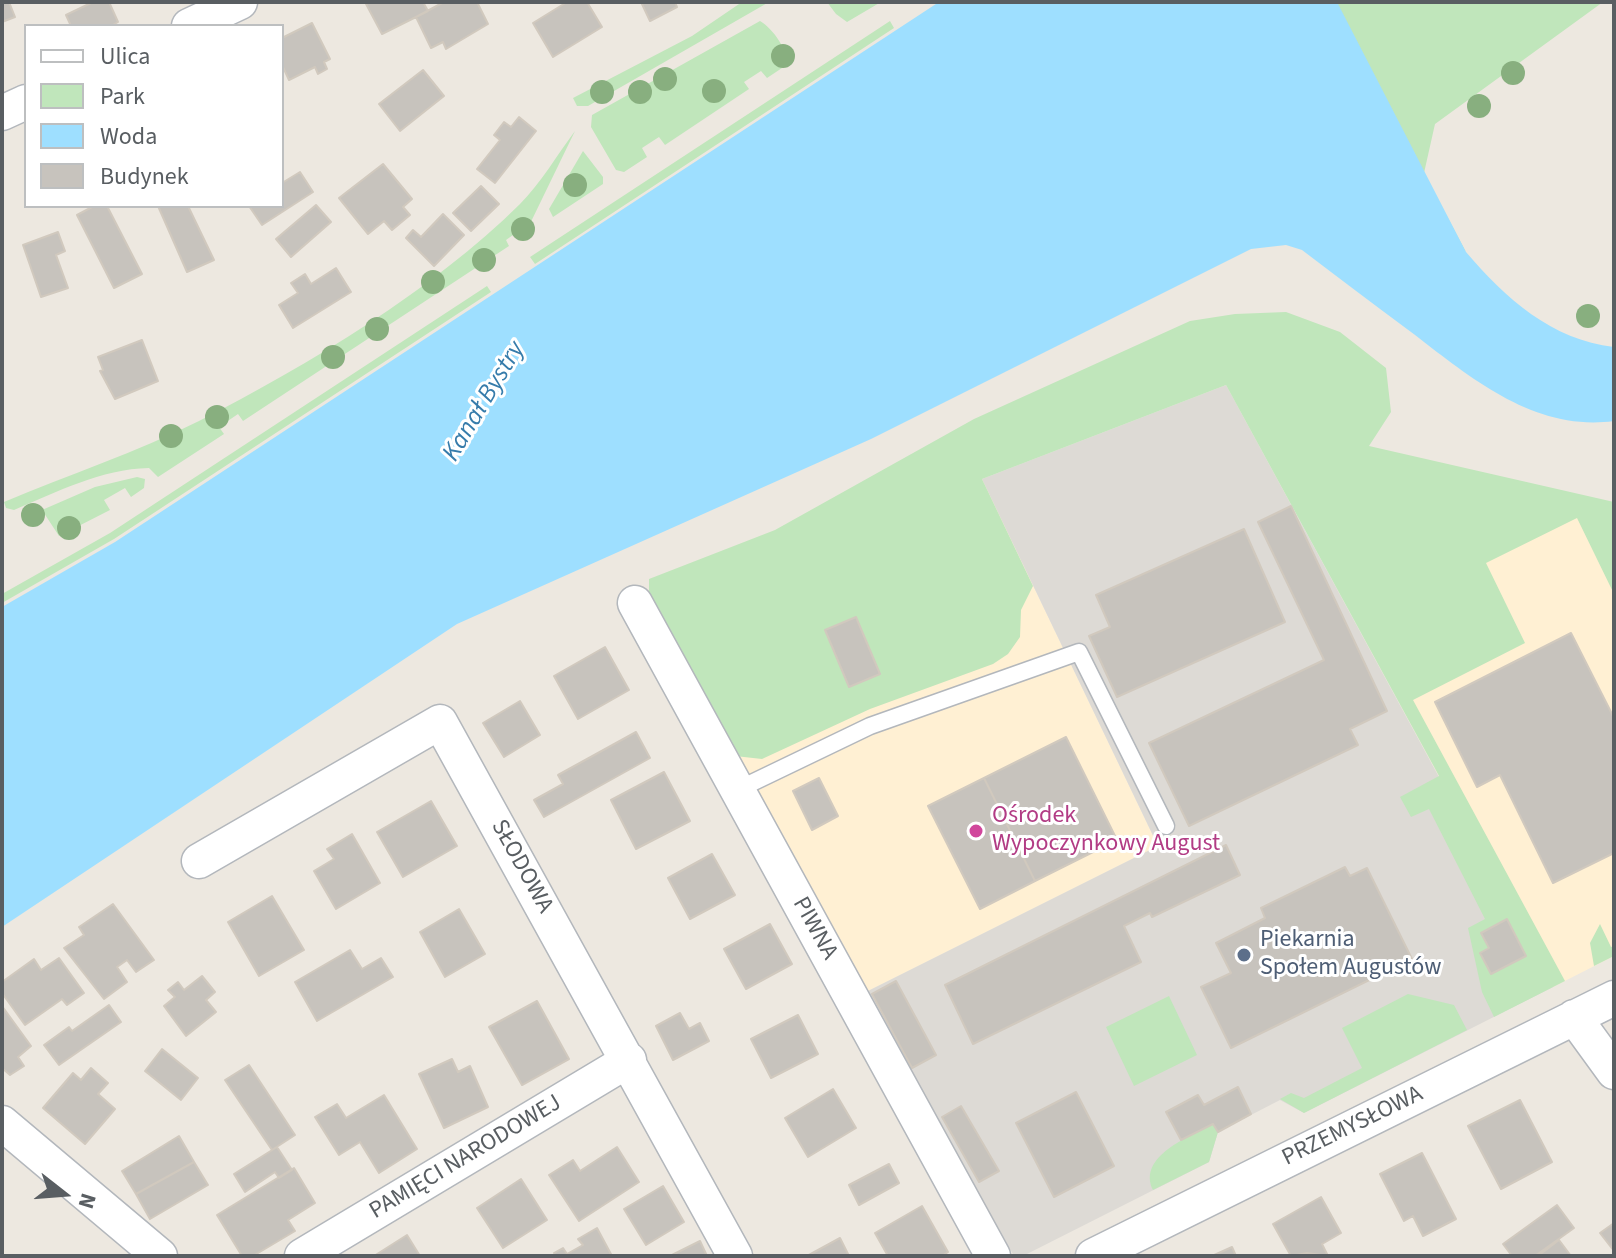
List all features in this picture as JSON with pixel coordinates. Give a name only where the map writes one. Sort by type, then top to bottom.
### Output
[{"type":"street","points":[[193,24],[240,2]]},
{"type":"street","points":[[2,113],[24,103]]},
{"type":"street","name":"PIWNA","points":[[635,603],[993,1256]]},
{"type":"street","name":"SŁODOWA","points":[[199,861],[440,722],[735,1256]]},
{"type":"street","name":"PRZEMYSŁOWA","points":[[1093,1256],[1614,998]]},
{"type":"street","points":[[1574,1017],[1614,1072]]},
{"type":"street","name":"PAMIĘCI NARODOWEJ","points":[[302,1256],[629,1060]]},
{"type":"street","points":[[2,1123],[160,1256]]},
{"type":"lane","points":[[737,790],[870,726],[1079,652],[1166,826]]},
{"type":"shaded area","points":[[1226,385],[1553,987],[1304,1113],[1280,1100],[1218,1132],[1209,1162],[1023,1256],[1014,1256],[866,992],[1158,846],[982,479]]},
{"type":"shaded area","points":[[982,479],[1158,846],[866,992],[649,600]]},
{"type":"shaded area","points":[[1284,489],[1614,502],[1614,956],[1553,987]]},
{"type":"green space","points":[[742,2],[769,2],[588,106],[577,106],[573,98],[692,36]]},
{"type":"green space","points":[[827,2],[881,2],[847,22]]},
{"type":"green space","points":[[1219,2],[1603,2],[1435,124],[1424,173],[1466,252]]},
{"type":"green space","points":[[760,21],[779,41],[785,54],[785,66],[767,78],[761,71],[744,82],[749,89],[665,145],[659,137],[642,148],[647,157],[624,172],[616,170],[591,127],[592,115]]},
{"type":"green space","points":[[890,21],[894,28],[535,264],[530,257]]},
{"type":"green space","points":[[575,131],[526,232],[524,235],[520,230],[506,240],[509,246],[243,421],[238,414],[219,427],[224,434],[158,477],[149,468],[114,472],[14,510],[6,508],[4,502],[199,421],[284,375],[368,324],[448,267],[520,204]]},
{"type":"green space","points":[[583,151],[603,177],[603,184],[553,217],[549,209]]},
{"type":"green space","points":[[487,286],[491,292],[114,539],[2,603],[2,594],[110,533]]},
{"type":"green space","points":[[1286,312],[1340,332],[1386,368],[1391,412],[1369,446],[1614,502],[1614,594],[1577,518],[1486,563],[1525,643],[1413,700],[1565,981],[1494,1017],[1482,992],[1468,928],[1485,919],[1429,809],[1411,817],[1400,797],[1439,776],[1226,385],[982,479],[1033,586],[1021,610],[1020,637],[1008,654],[993,664],[870,709],[762,759],[735,756],[649,600],[649,579],[775,530],[974,419],[1190,321],[1235,314]]},
{"type":"green space","points":[[137,477],[145,479],[144,488],[131,497],[125,488],[104,500],[110,510],[59,536],[42,510],[95,487]]},
{"type":"green space","points":[[1600,924],[1611,947],[1614,946],[1614,956],[1594,966],[1590,943]]},
{"type":"green space","points":[[1408,994],[1454,1005],[1467,1030],[1304,1113],[1280,1099],[1291,1093],[1304,1098],[1362,1068],[1342,1028]]},
{"type":"green space","points":[[1169,996],[1197,1055],[1134,1086],[1106,1027]]},
{"type":"green space","points":[[1213,1124],[1218,1132],[1209,1162],[1153,1190],[1150,1178],[1158,1158],[1179,1142]]},
{"type":"water","name":"Kanał Bystry","points":[[939,2],[1337,2],[1466,252],[1497,285],[1531,314],[1570,336],[1614,347],[1614,421],[1585,422],[1530,410],[1480,383],[1302,250],[1286,245],[1251,249],[871,439],[457,624],[2,927],[2,607],[115,542]]},
{"type":"building","points":[[2,2],[9,2],[15,17],[2,22]]},
{"type":"building","points":[[93,2],[109,2],[118,22],[70,24],[66,15]]},
{"type":"building","points":[[365,2],[423,2],[428,11],[382,34]]},
{"type":"building","points":[[444,2],[477,2],[488,24],[446,49],[443,42],[431,48],[416,17]]},
{"type":"building","points":[[567,2],[587,2],[602,27],[553,57],[533,23]]},
{"type":"building","points":[[641,2],[675,2],[677,7],[650,21]]},
{"type":"building","points":[[312,23],[330,59],[324,62],[327,69],[318,74],[315,67],[289,80],[284,69],[284,37]]},
{"type":"building","points":[[423,70],[444,96],[400,131],[379,104]]},
{"type":"building","points":[[519,117],[536,131],[495,183],[477,169],[500,140],[494,135],[504,122],[511,127]]},
{"type":"building","points":[[383,164],[412,199],[403,207],[410,215],[392,230],[384,221],[368,234],[339,198]]},
{"type":"building","points":[[300,172],[313,192],[262,225],[250,208],[284,208],[284,182]]},
{"type":"building","points":[[481,186],[499,204],[471,231],[453,213]]},
{"type":"building","points":[[316,205],[331,222],[291,257],[276,239]]},
{"type":"building","points":[[90,208],[108,208],[142,274],[114,288],[77,215]]},
{"type":"building","points":[[159,208],[189,208],[214,260],[187,272]]},
{"type":"building","points":[[443,214],[464,235],[434,266],[406,238],[413,230],[421,237]]},
{"type":"building","points":[[58,232],[65,251],[56,255],[68,288],[41,297],[23,245]]},
{"type":"building","points":[[336,268],[351,292],[293,328],[279,305],[298,293],[291,283],[305,274],[311,284]]},
{"type":"building","points":[[142,340],[158,381],[115,399],[100,371],[103,370],[98,357]]},
{"type":"building","points":[[1291,506],[1387,711],[1350,729],[1358,745],[1189,826],[1149,743],[1324,660],[1258,522]]},
{"type":"building","points":[[1244,529],[1285,622],[1117,697],[1089,636],[1110,627],[1096,595]]},
{"type":"building","points":[[856,617],[880,674],[849,687],[825,630]]},
{"type":"building","points":[[1571,633],[1614,718],[1614,853],[1553,883],[1500,775],[1477,787],[1435,702]]},
{"type":"building","points":[[605,647],[629,690],[578,719],[554,676]]},
{"type":"building","points":[[520,701],[540,735],[504,757],[483,723]]},
{"type":"building","points":[[636,732],[650,758],[544,817],[534,800],[563,784],[558,775]]},
{"type":"building","points":[[1066,737],[1117,840],[1035,881],[984,778]]},
{"type":"building","points":[[664,772],[690,821],[636,849],[611,800]]},
{"type":"building","points":[[819,778],[838,816],[812,830],[793,791]]},
{"type":"building","name":"Ośrodek Wypoczynkowy August","points":[[984,778],[1035,881],[980,909],[928,806]]},
{"type":"building","points":[[431,801],[457,846],[403,877],[377,832]]},
{"type":"building","points":[[352,834],[380,883],[336,909],[314,871],[334,859],[327,849]]},
{"type":"building","points":[[1226,845],[1240,875],[1152,917],[1150,913],[1124,926],[1141,962],[973,1044],[945,985]]},
{"type":"building","points":[[712,854],[735,895],[690,919],[668,878]]},
{"type":"building","points":[[1345,867],[1350,876],[1367,868],[1412,959],[1231,1048],[1201,987],[1231,973],[1216,943],[1265,918],[1261,908]]},
{"type":"building","points":[[272,896],[304,950],[259,976],[228,922]]},
{"type":"building","points":[[113,904],[154,960],[136,972],[127,960],[117,967],[127,982],[104,999],[64,948],[84,935],[79,927]]},
{"type":"building","points":[[459,909],[485,954],[445,977],[420,932]]},
{"type":"building","points":[[1507,919],[1526,956],[1491,974],[1480,953],[1489,948],[1481,933]]},
{"type":"building","points":[[770,924],[792,964],[746,989],[724,949]]},
{"type":"building","points":[[350,950],[362,969],[381,958],[393,977],[317,1021],[295,982]]},
{"type":"building","points":[[59,958],[84,993],[67,1005],[62,999],[25,1025],[2,993],[2,982],[34,959],[41,970]]},
{"type":"building","points":[[202,976],[215,992],[206,1000],[216,1012],[186,1036],[164,1006],[175,997],[168,990],[178,982],[184,990]]},
{"type":"building","points":[[896,981],[936,1055],[912,1068],[872,994]]},
{"type":"building","points":[[537,1001],[569,1059],[522,1085],[489,1027]]},
{"type":"building","points":[[109,1005],[121,1022],[59,1065],[44,1045],[69,1027],[72,1031]]},
{"type":"building","points":[[2,1006],[31,1046],[18,1057],[24,1066],[10,1075],[2,1068]]},
{"type":"building","points":[[680,1013],[689,1029],[700,1023],[709,1041],[673,1060],[656,1026]]},
{"type":"building","points":[[798,1015],[818,1054],[771,1078],[751,1039]]},
{"type":"building","points":[[162,1049],[198,1078],[181,1100],[145,1071]]},
{"type":"building","points":[[452,1059],[458,1072],[470,1066],[488,1107],[444,1128],[419,1074]]},
{"type":"building","points":[[249,1065],[295,1135],[272,1150],[225,1080]]},
{"type":"building","points":[[91,1068],[108,1083],[98,1094],[115,1109],[85,1144],[43,1108],[73,1073],[81,1080]]},
{"type":"building","points":[[1238,1087],[1251,1114],[1218,1132],[1213,1124],[1181,1140],[1166,1112],[1198,1095],[1204,1105]]},
{"type":"building","points":[[833,1089],[856,1128],[808,1157],[785,1118]]},
{"type":"building","points":[[1076,1092],[1114,1166],[1054,1197],[1016,1123]]},
{"type":"building","points":[[384,1095],[417,1149],[379,1173],[360,1142],[339,1155],[315,1117],[337,1104],[346,1118]]},
{"type":"building","points":[[1520,1100],[1552,1162],[1501,1189],[1468,1126]]},
{"type":"building","points":[[961,1106],[999,1171],[979,1182],[942,1117]]},
{"type":"building","points":[[179,1136],[194,1162],[136,1194],[122,1171]]},
{"type":"building","points":[[277,1147],[292,1170],[279,1178],[275,1172],[245,1192],[234,1174]]},
{"type":"building","points":[[617,1147],[639,1182],[579,1221],[549,1175],[573,1160],[580,1171]]},
{"type":"building","points":[[1422,1153],[1456,1219],[1423,1236],[1413,1216],[1404,1221],[1380,1174]]},
{"type":"building","points":[[194,1162],[208,1185],[150,1219],[136,1194]]},
{"type":"building","points":[[889,1164],[899,1183],[859,1205],[849,1185]]},
{"type":"building","points":[[294,1168],[315,1203],[288,1220],[295,1231],[253,1256],[242,1256],[217,1215]]},
{"type":"building","points":[[521,1179],[547,1220],[503,1248],[477,1208]]},
{"type":"building","points":[[663,1186],[684,1222],[646,1245],[624,1209]]},
{"type":"building","points":[[1321,1197],[1341,1233],[1322,1244],[1328,1256],[1307,1253],[1291,1256],[1273,1224]]},
{"type":"building","points":[[1557,1205],[1574,1228],[1535,1256],[1512,1256],[1503,1244]]},
{"type":"building","points":[[922,1206],[948,1252],[942,1256],[888,1256],[875,1233]]},
{"type":"building","points":[[1614,1223],[1614,1251],[1600,1233]]},
{"type":"building","points":[[597,1228],[612,1256],[556,1256],[554,1253],[563,1248],[567,1254],[583,1245],[578,1239]]},
{"type":"building","points":[[407,1235],[420,1256],[374,1256]]},
{"type":"building","points":[[840,1238],[849,1256],[807,1256]]},
{"type":"building","points":[[1559,1240],[1571,1256],[1538,1256]]},
{"type":"building","points":[[700,1241],[707,1256],[670,1256]]},
{"type":"building","points":[[1232,1247],[1236,1256],[1212,1256]]},
{"type":"place","name":"Ośrodek Wypoczynkowy August","points":[[976,831]]},
{"type":"place","name":"Piekarnia Społem Augustów","points":[[1244,955]]}]
